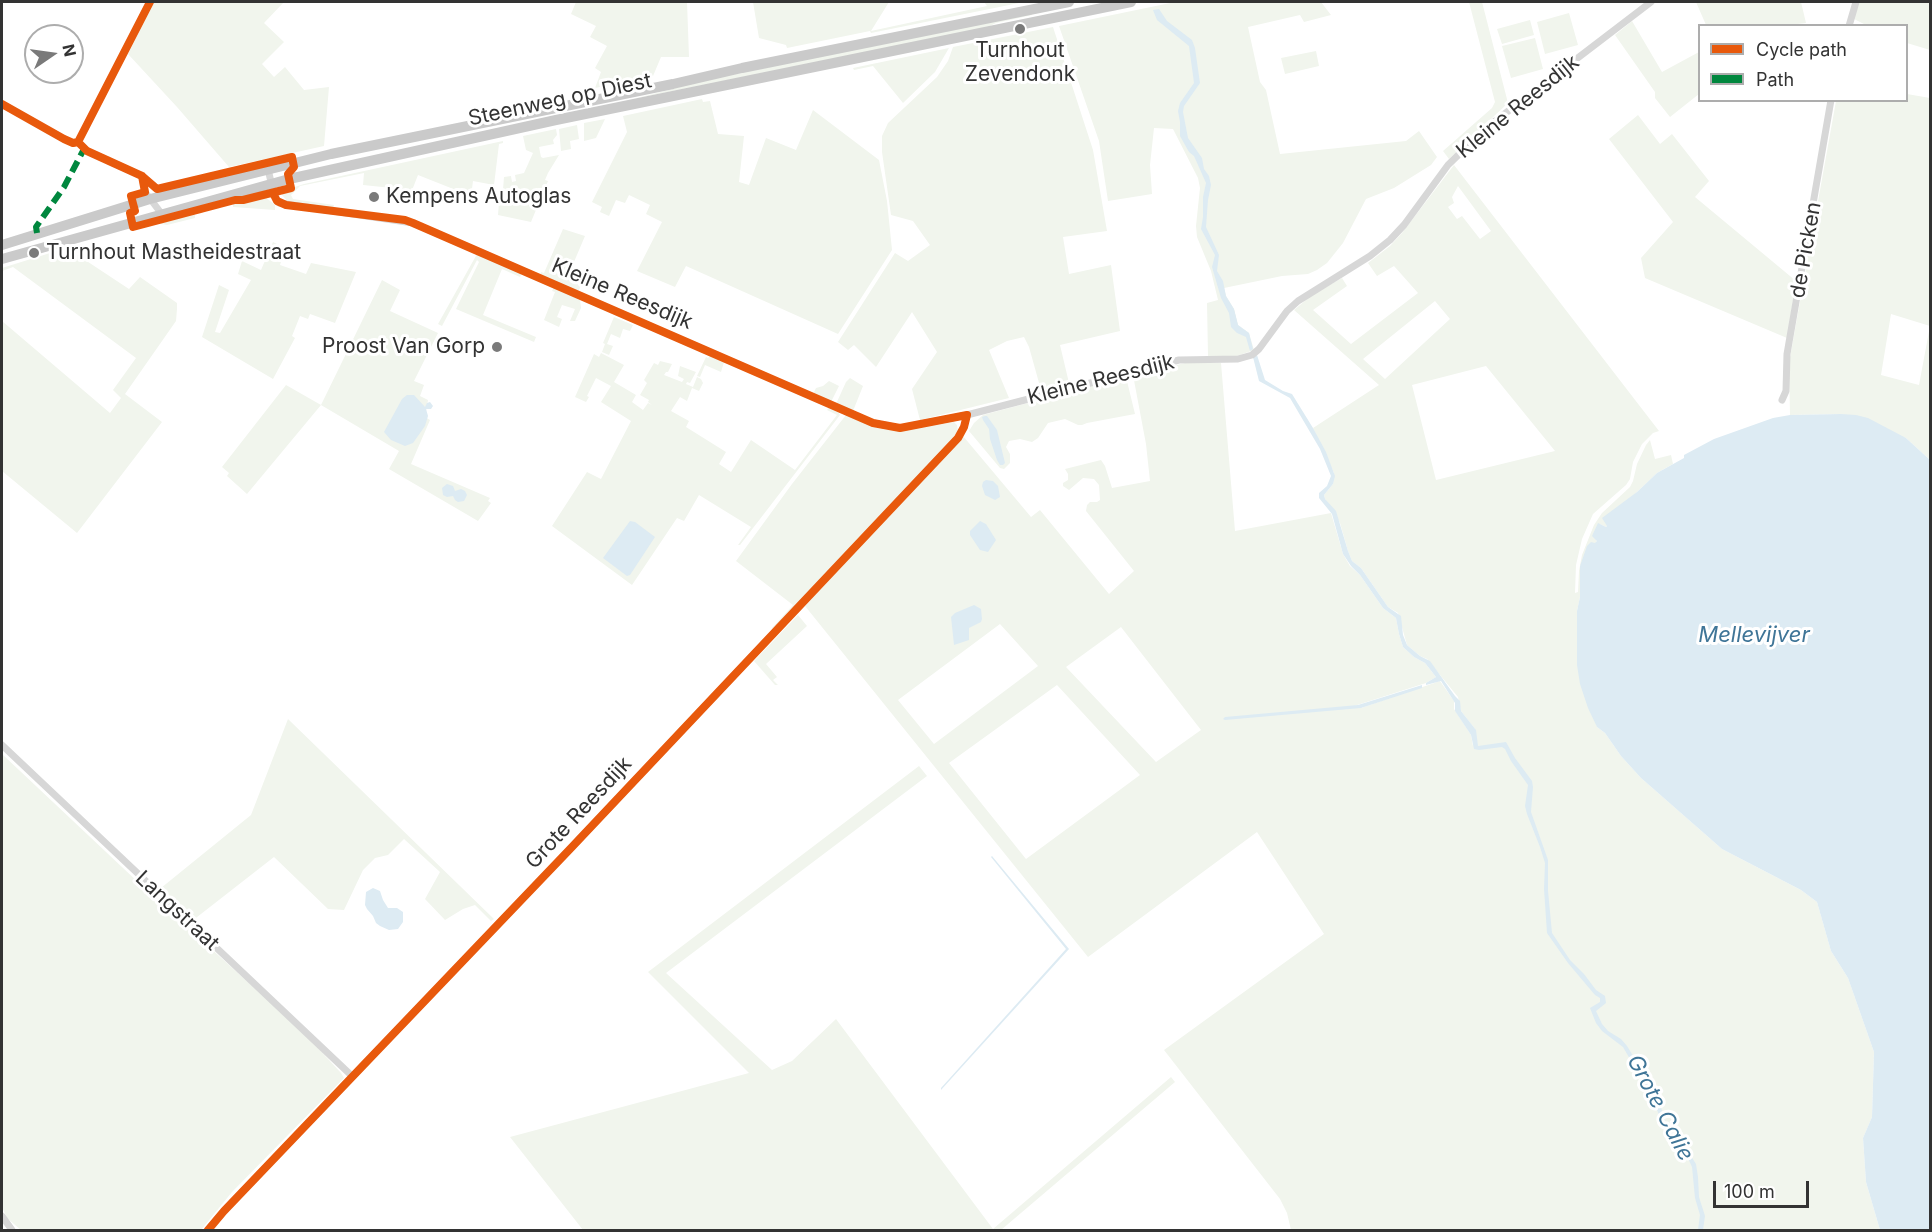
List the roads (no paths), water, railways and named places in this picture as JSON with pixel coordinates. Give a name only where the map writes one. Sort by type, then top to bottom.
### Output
[{"type":"main road","name":"Steenweg op Diest","points":[[2,245],[150,199],[350,150],[1069,2]]},
{"type":"main road","name":"Steenweg op Diest","points":[[2,259],[271,183],[619,107],[1131,2]]},
{"type":"main road","points":[[1051,5],[1053,18]]},
{"type":"main road","points":[[617,96],[619,107]]},
{"type":"street","points":[[78,142],[150,2]]},
{"type":"street","name":"Kleine Reesdijk","points":[[268,169],[276,199],[282,204],[405,220],[873,423],[900,428],[967,415],[1179,360],[1238,359],[1252,355],[1287,311],[1298,301],[1370,256],[1390,240],[1404,225],[1448,165],[1486,128],[1651,2]]},
{"type":"street","points":[[1850,24],[1856,2]]},
{"type":"street","name":"de Picken","points":[[1782,400],[1786,391],[1788,354],[1832,102]]},
{"type":"street","points":[[2,104],[64,139],[73,143],[78,142]]},
{"type":"street","points":[[78,142],[87,151],[142,176],[165,195]]},
{"type":"street","points":[[142,176],[145,192],[160,213]]},
{"type":"street","name":"Grote Reesdijk","points":[[208,1230],[958,438],[967,415]]},
{"type":"street","name":"Langstraat","points":[[2,745],[352,1076]]},
{"type":"street","points":[[2,1216],[12,1230]]},
{"type":"water","points":[[1159,9],[1167,21],[1192,40],[1195,48],[1200,83],[1184,106],[1183,112],[1188,138],[1202,158],[1211,185],[1206,227],[1219,255],[1217,271],[1223,281],[1226,296],[1234,309],[1238,325],[1249,333],[1253,349],[1250,351],[1246,337],[1231,327],[1229,313],[1221,298],[1212,267],[1215,255],[1201,229],[1206,183],[1194,156],[1189,152],[1180,136],[1178,111],[1180,103],[1194,83],[1189,46],[1157,20],[1153,10]]},
{"type":"water","name":"Grote Calie","points":[[1257,355],[1265,380],[1292,394],[1326,452],[1335,476],[1333,484],[1324,495],[1336,511],[1352,561],[1361,568],[1388,607],[1401,616],[1403,635],[1407,645],[1430,661],[1460,701],[1461,711],[1476,730],[1478,746],[1506,742],[1532,781],[1531,812],[1548,860],[1552,933],[1570,960],[1596,990],[1605,996],[1606,1003],[1596,1011],[1602,1024],[1627,1046],[1657,1095],[1666,1123],[1687,1145],[1687,1148],[1683,1149],[1666,1132],[1651,1095],[1623,1047],[1602,1031],[1596,1023],[1590,1008],[1600,1002],[1600,998],[1568,963],[1547,933],[1545,863],[1525,806],[1528,785],[1502,747],[1474,749],[1471,735],[1455,711],[1455,703],[1441,681],[1426,685],[1436,677],[1425,663],[1403,647],[1396,618],[1383,608],[1343,554],[1332,514],[1319,498],[1319,493],[1327,486],[1331,476],[1320,449],[1290,398],[1259,381],[1253,357]]},
{"type":"water","points":[[407,395],[414,395],[425,407],[430,402],[433,406],[431,409],[426,409],[428,416],[425,426],[413,443],[405,446],[391,440],[384,432],[402,399]]},
{"type":"water","name":"Mellevijver","points":[[1841,414],[1868,418],[1906,438],[1930,460],[1930,1230],[1880,1230],[1866,1182],[1863,1138],[1872,1117],[1874,1052],[1848,978],[1831,951],[1817,902],[1801,890],[1722,849],[1641,778],[1621,756],[1605,733],[1597,727],[1580,684],[1577,665],[1580,566],[1587,546],[1597,541],[1592,536],[1598,523],[1607,526],[1602,518],[1637,492],[1657,473],[1714,439],[1773,418],[1790,415]]},
{"type":"water","points":[[987,416],[997,430],[1005,463],[1003,465],[1000,465],[997,460],[989,429],[982,417]]},
{"type":"water","points":[[986,480],[993,481],[998,486],[1000,497],[995,500],[985,495],[982,486]]},
{"type":"water","points":[[447,484],[453,486],[455,491],[461,489],[465,491],[467,495],[464,501],[458,502],[453,496],[443,495],[442,488]]},
{"type":"water","points":[[630,521],[635,522],[655,537],[630,575],[627,576],[603,558]]},
{"type":"water","points":[[980,521],[986,524],[996,540],[988,552],[980,550],[970,535],[970,531]]},
{"type":"water","points":[[974,605],[981,609],[981,622],[969,628],[969,640],[954,645],[951,617]]},
{"type":"water","points":[[1422,685],[1422,688],[1361,708],[1223,719],[1358,705]]},
{"type":"water","points":[[992,856],[1069,949],[941,1090],[1066,949]]},
{"type":"water","points":[[373,888],[380,891],[388,908],[397,908],[403,912],[403,922],[398,929],[389,930],[380,926],[367,909],[366,892]]},
{"type":"water","points":[[1689,1153],[1696,1164],[1699,1197],[1705,1216],[1703,1230],[1698,1230],[1700,1215],[1695,1198],[1692,1167],[1686,1154]]},
{"type":"place","name":"Turnhout Zevendonk","points":[[1020,29]]},
{"type":"place","name":"Kempens Autoglas","points":[[374,197]]},
{"type":"place","name":"Turnhout Mastheidestraat","points":[[34,253]]},
{"type":"place","name":"Proost Van Gorp","points":[[497,347]]}]
